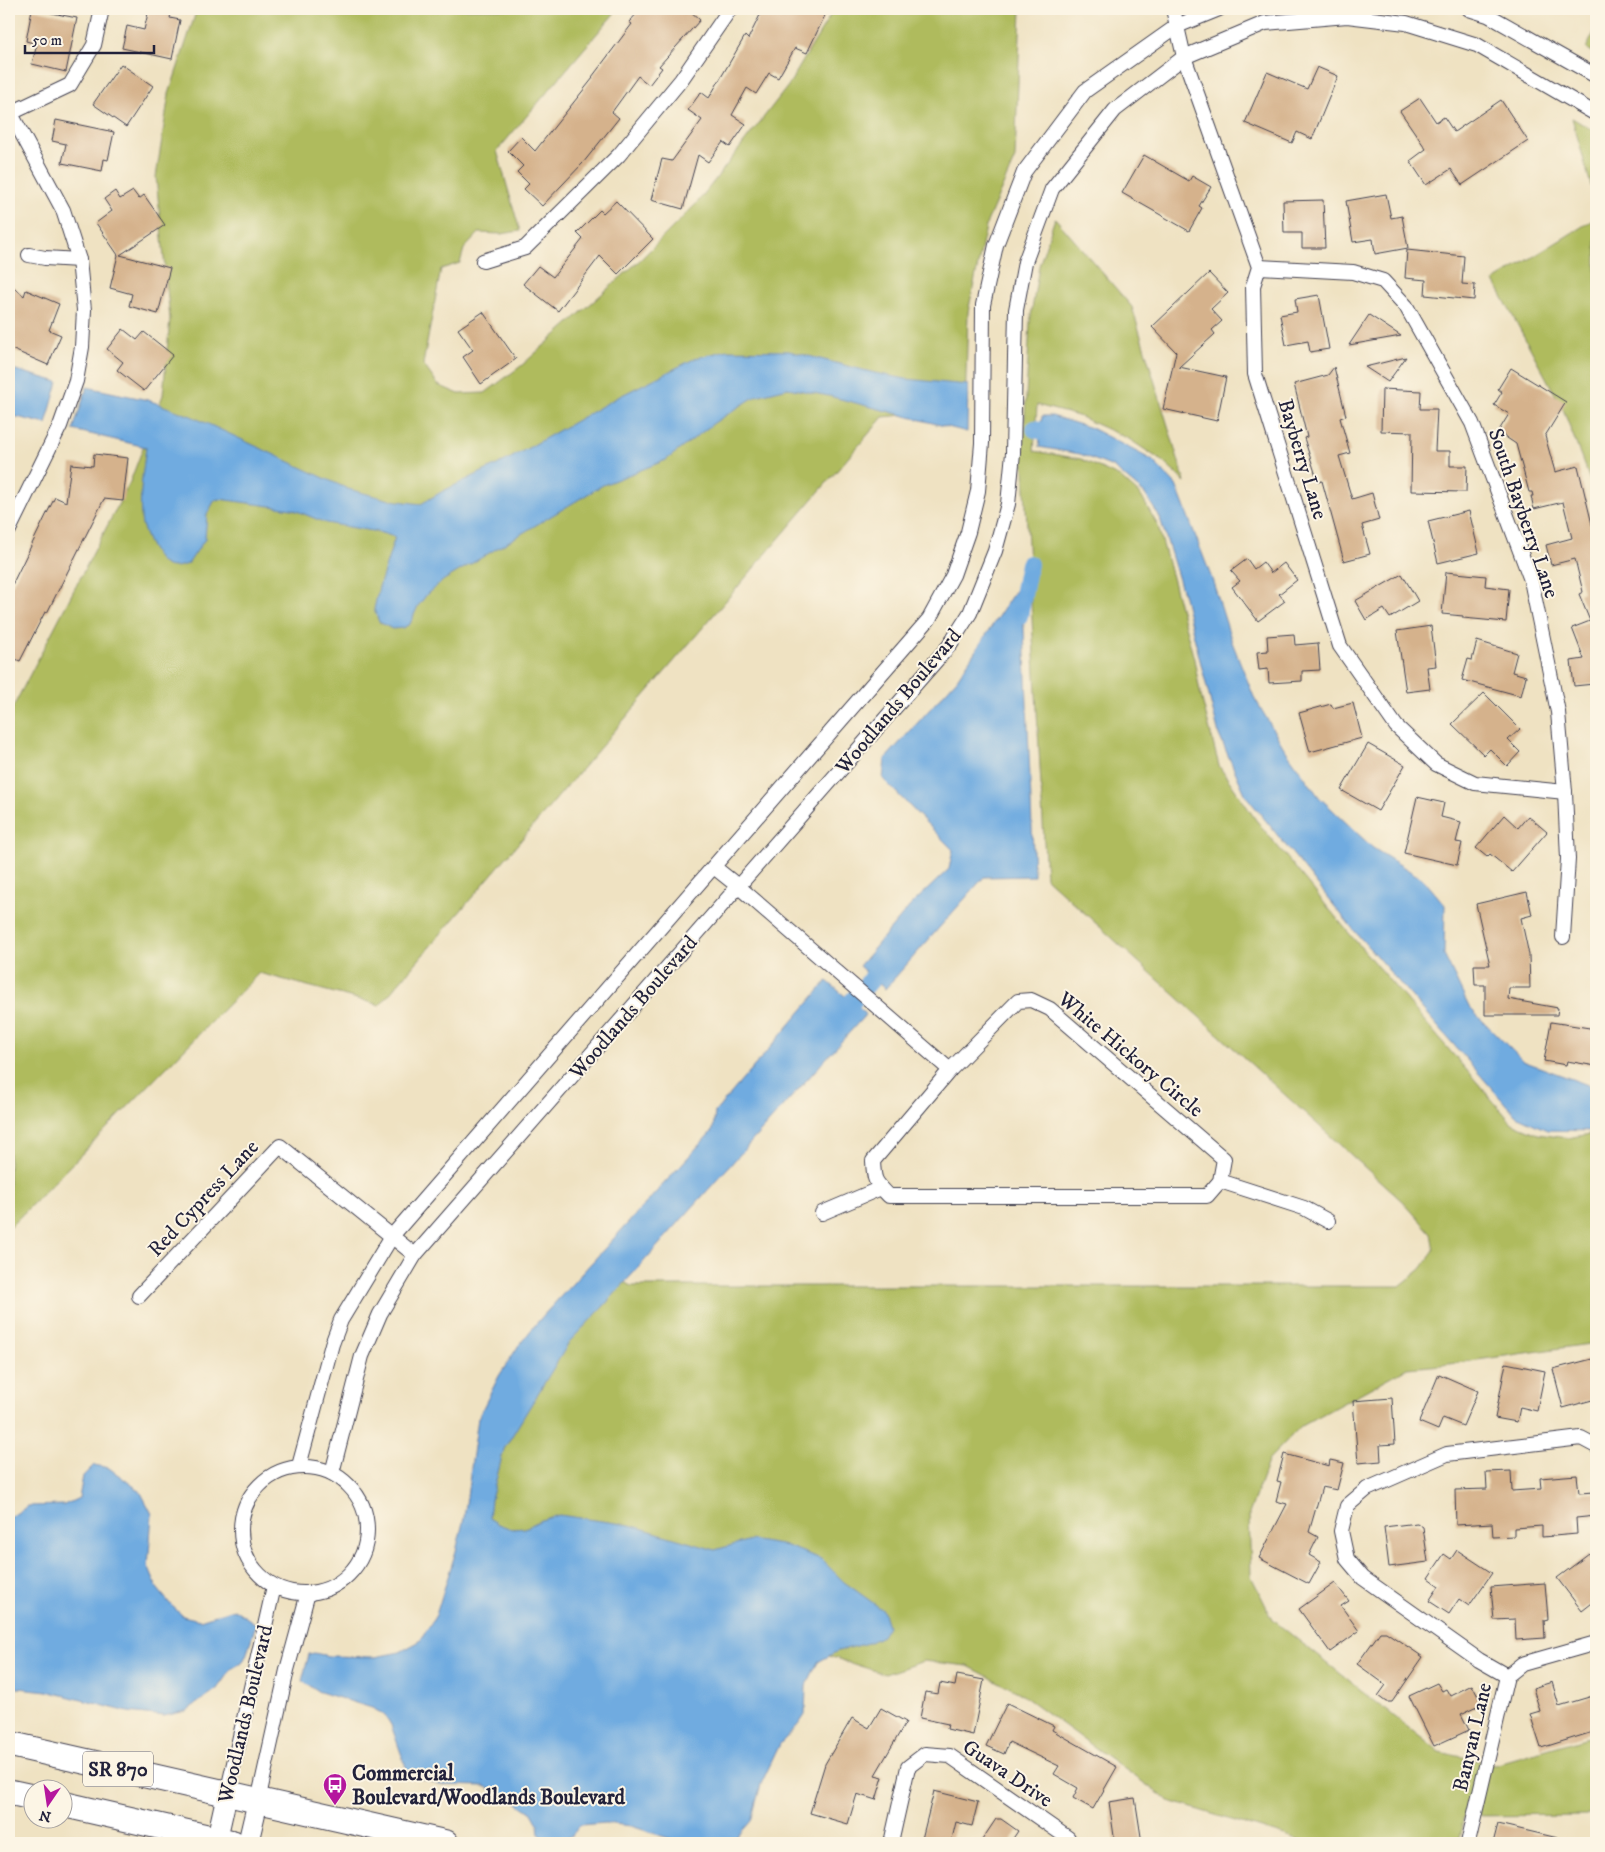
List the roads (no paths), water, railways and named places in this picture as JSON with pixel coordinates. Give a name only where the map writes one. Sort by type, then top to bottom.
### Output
[{"type":"highway","name":"SR 870","points":[[9,1744],[446,1843]]},
{"type":"highway","points":[[9,1792],[22,1795]]},
{"type":"highway","name":"SR 870","points":[[72,1806],[222,1842]]},
{"type":"street","points":[[9,530],[12,517],[60,426],[76,381],[82,347],[84,310],[79,260],[63,210],[9,112],[70,84],[94,44],[102,9]]},
{"type":"street","points":[[484,260],[524,248],[619,155],[682,80],[730,9]]},
{"type":"street","points":[[1173,9],[1184,57],[1259,267]]},
{"type":"street","name":"Woodlands Boulevard","points":[[299,1466],[332,1344],[341,1320],[392,1236],[929,620],[953,575],[968,532],[978,491],[982,443],[983,305],[996,245],[1024,172],[1085,91],[1177,26],[1219,9]]},
{"type":"street","points":[[1469,9],[1488,15],[1596,76]]},
{"type":"street","name":"Woodlands Boulevard","points":[[332,1473],[362,1356],[380,1314],[415,1255],[949,646],[970,613],[995,551],[1008,504],[1013,453],[1016,310],[1025,262],[1052,189],[1114,110],[1184,57],[1265,24],[1347,16],[1406,23],[1477,45],[1596,114]]},
{"type":"street","points":[[29,255],[79,260]]},
{"type":"street","name":"Bayberry Lane","points":[[1259,267],[1253,286],[1255,374],[1340,646],[1396,726],[1436,764],[1475,783],[1565,792]]},
{"type":"street","name":"South Bayberry Lane","points":[[1259,267],[1353,272],[1383,281],[1406,306],[1472,423],[1531,580],[1558,712],[1565,792],[1568,859],[1563,937]]},
{"type":"street","points":[[714,867],[950,1070]]},
{"type":"street","name":"White Hickory Circle","points":[[881,1188],[874,1180],[873,1161],[950,1070],[1018,1001],[1031,1000],[1050,1009],[1224,1159],[1220,1181]]},
{"type":"street","name":"Red Cypress Lane","points":[[139,1296],[280,1146],[415,1255]]},
{"type":"street","points":[[822,1213],[881,1188],[889,1196],[1207,1196],[1220,1181],[1304,1208],[1328,1221]]},
{"type":"street","points":[[1507,1676],[1479,1660],[1362,1578],[1347,1559],[1341,1531],[1348,1506],[1367,1488],[1447,1454],[1581,1438],[1596,1446]]},
{"type":"street","points":[[299,1466],[316,1468],[332,1473],[349,1485],[361,1502],[367,1522],[367,1542],[359,1562],[346,1578],[328,1588],[308,1593],[290,1591],[274,1586],[258,1573],[246,1556],[241,1537],[242,1516],[249,1498],[262,1482],[279,1471],[299,1466]]},
{"type":"street","name":"Woodlands Boulevard","points":[[222,1842],[227,1794],[274,1586]]},
{"type":"street","name":"Woodlands Boulevard","points":[[248,1843],[287,1670],[308,1593]]},
{"type":"street","name":"Banyan Lane","points":[[1468,1843],[1507,1676],[1522,1664],[1596,1643]]},
{"type":"street","name":"Guava Drive","points":[[891,1843],[908,1767],[925,1754],[950,1756],[1068,1838],[1070,1843]]},
{"type":"water","points":[[727,350],[789,351],[906,379],[968,385],[967,432],[829,396],[788,388],[756,396],[714,423],[666,460],[603,485],[444,580],[428,593],[418,606],[410,624],[403,628],[392,629],[379,622],[374,609],[395,537],[378,532],[326,523],[292,509],[219,499],[215,500],[207,514],[205,539],[188,564],[171,567],[161,562],[153,551],[142,522],[141,491],[146,447],[73,430],[87,387],[148,400],[191,416],[348,489],[390,500],[421,504],[443,491],[507,460],[618,397],[696,358]]},
{"type":"water","points":[[9,368],[58,382],[46,424],[9,415]]},
{"type":"water","points":[[1042,416],[1052,416],[1091,428],[1152,460],[1176,485],[1212,579],[1232,642],[1254,697],[1284,748],[1319,797],[1373,848],[1424,880],[1445,905],[1444,955],[1469,1007],[1523,1061],[1596,1088],[1596,1131],[1547,1130],[1516,1116],[1357,934],[1246,796],[1219,735],[1183,593],[1160,518],[1145,494],[1113,467],[1080,454],[1039,447]]},
{"type":"water","points":[[1022,580],[1034,876],[984,877],[885,989],[859,966],[910,906],[949,869],[953,850],[883,779],[885,759],[957,679]]},
{"type":"water","points":[[827,981],[866,1014],[602,1308],[570,1341],[504,1449],[491,1500],[489,1518],[498,1524],[512,1529],[525,1528],[541,1520],[559,1515],[630,1525],[715,1550],[750,1540],[787,1546],[821,1559],[844,1582],[883,1610],[888,1626],[882,1636],[868,1643],[838,1651],[818,1662],[806,1686],[805,1715],[780,1744],[761,1784],[751,1821],[734,1840],[727,1843],[684,1843],[631,1826],[605,1823],[580,1825],[572,1835],[565,1839],[545,1840],[539,1834],[538,1824],[532,1813],[512,1799],[484,1786],[443,1785],[419,1778],[407,1770],[391,1725],[385,1715],[372,1708],[317,1691],[302,1681],[309,1654],[375,1657],[400,1652],[420,1641],[436,1615],[456,1551],[464,1518],[478,1418],[499,1376],[519,1345],[541,1318],[713,1130],[715,1112]]},
{"type":"water","points":[[94,1465],[109,1468],[140,1491],[152,1514],[148,1566],[157,1588],[171,1605],[183,1616],[200,1620],[234,1609],[256,1624],[243,1662],[231,1669],[217,1689],[186,1711],[164,1716],[128,1712],[47,1691],[9,1687],[9,1518],[28,1506],[64,1505],[79,1498],[83,1476]]},
{"type":"waterway","points":[[1035,429],[1063,436]]},
{"type":"waterway","points":[[1019,616],[1029,564]]},
{"type":"waterway","points":[[837,1019],[888,960]]},
{"type":"place","name":"Commercial Boulevard/Woodlands Boulevard","points":[[335,1806]]}]
